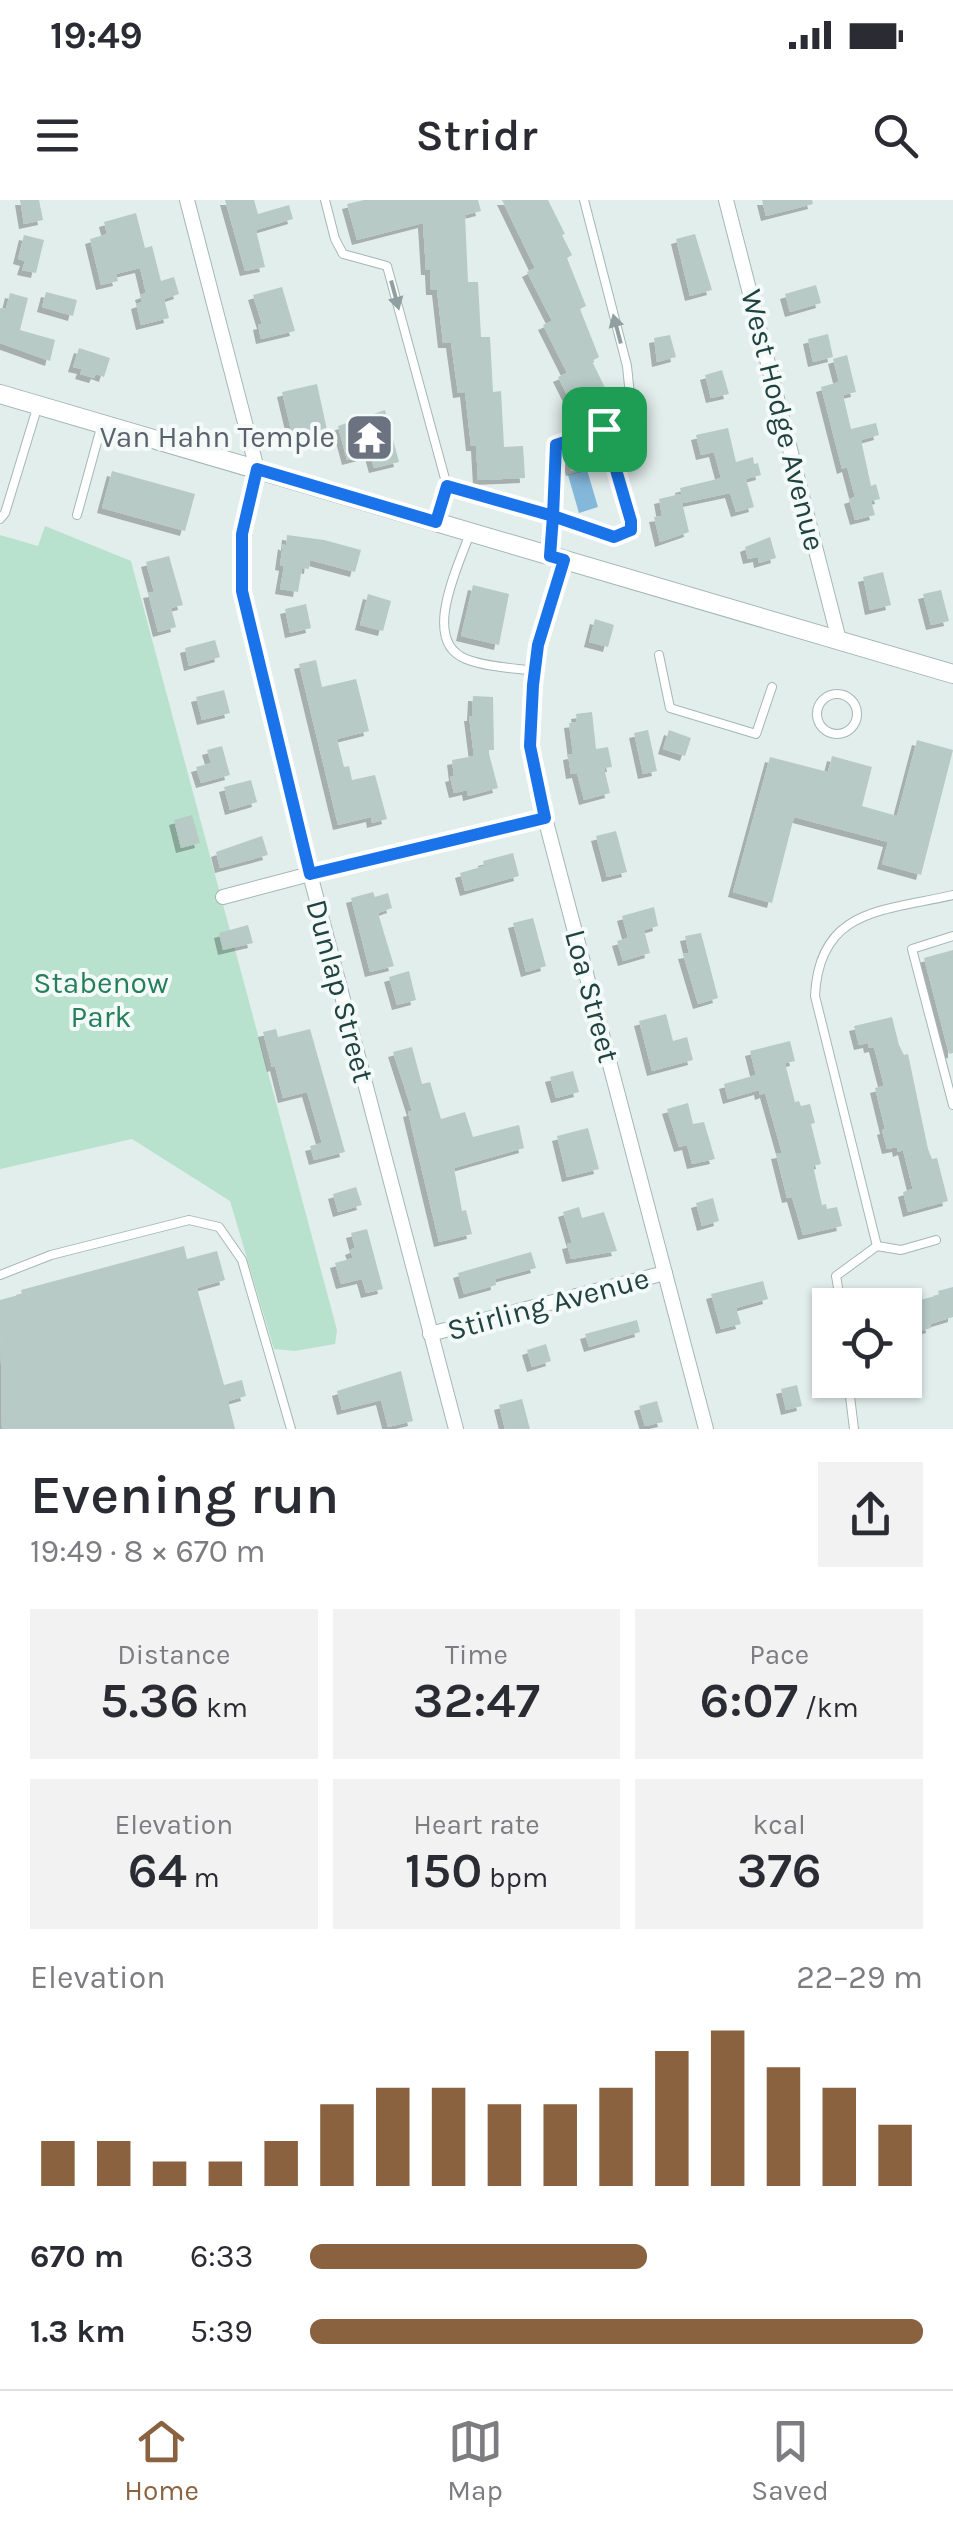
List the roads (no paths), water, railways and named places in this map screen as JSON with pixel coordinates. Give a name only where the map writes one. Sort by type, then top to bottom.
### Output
[{"type":"street","name":"Dunlap Street","points":[[188,200],[257,469],[242,534],[242,591],[310,874],[456,1429]]},
{"type":"street","name":"West Hodge Avenue","points":[[726,200],[840,640]]},
{"type":"street","points":[[0,394],[953,674]]},
{"type":"street","name":"Loa Street","points":[[557,558],[538,645],[530,746],[545,818],[706,1429]]},
{"type":"street","points":[[224,898],[545,818]]},
{"type":"street","name":"Stirling Avenue","points":[[430,1334],[665,1273]]},
{"type":"lane","points":[[325,200],[343,254],[387,266],[447,486],[436,522]]},
{"type":"lane","points":[[557,558],[553,516],[556,445],[604,429],[617,422],[632,405],[627,366],[584,200]]},
{"type":"lane","points":[[0,519],[38,405]]},
{"type":"lane","points":[[77,515],[102,424]]},
{"type":"lane","points":[[447,486],[614,537],[631,530],[631,521],[604,429]]},
{"type":"lane","points":[[470,532],[446,606],[444,638],[450,648],[468,660],[535,671]]},
{"type":"lane","points":[[658,655],[670,708],[756,734],[772,686]]},
{"type":"lane","points":[[836,694],[854,704],[857,717],[851,729],[838,735],[821,728],[816,716],[820,701],[836,694]]},
{"type":"lane","points":[[876,1246],[815,996],[816,968],[828,942],[851,921],[953,895]]},
{"type":"lane","points":[[953,936],[912,948],[953,1104]]},
{"type":"lane","points":[[0,1276],[51,1255],[189,1220],[219,1227],[242,1260],[291,1429]]},
{"type":"lane","points":[[838,1288],[836,1276],[876,1246],[901,1250],[936,1240]]},
{"type":"lane","points":[[850,1398],[854,1429]]},
{"type":"water","points":[[587,470],[598,507],[579,513],[568,475]]},
{"type":"place","name":"Van Hahn Temple","points":[[370,437]]},
{"type":"park label","name":"Stabenow Park","points":[[101,1000]]}]
